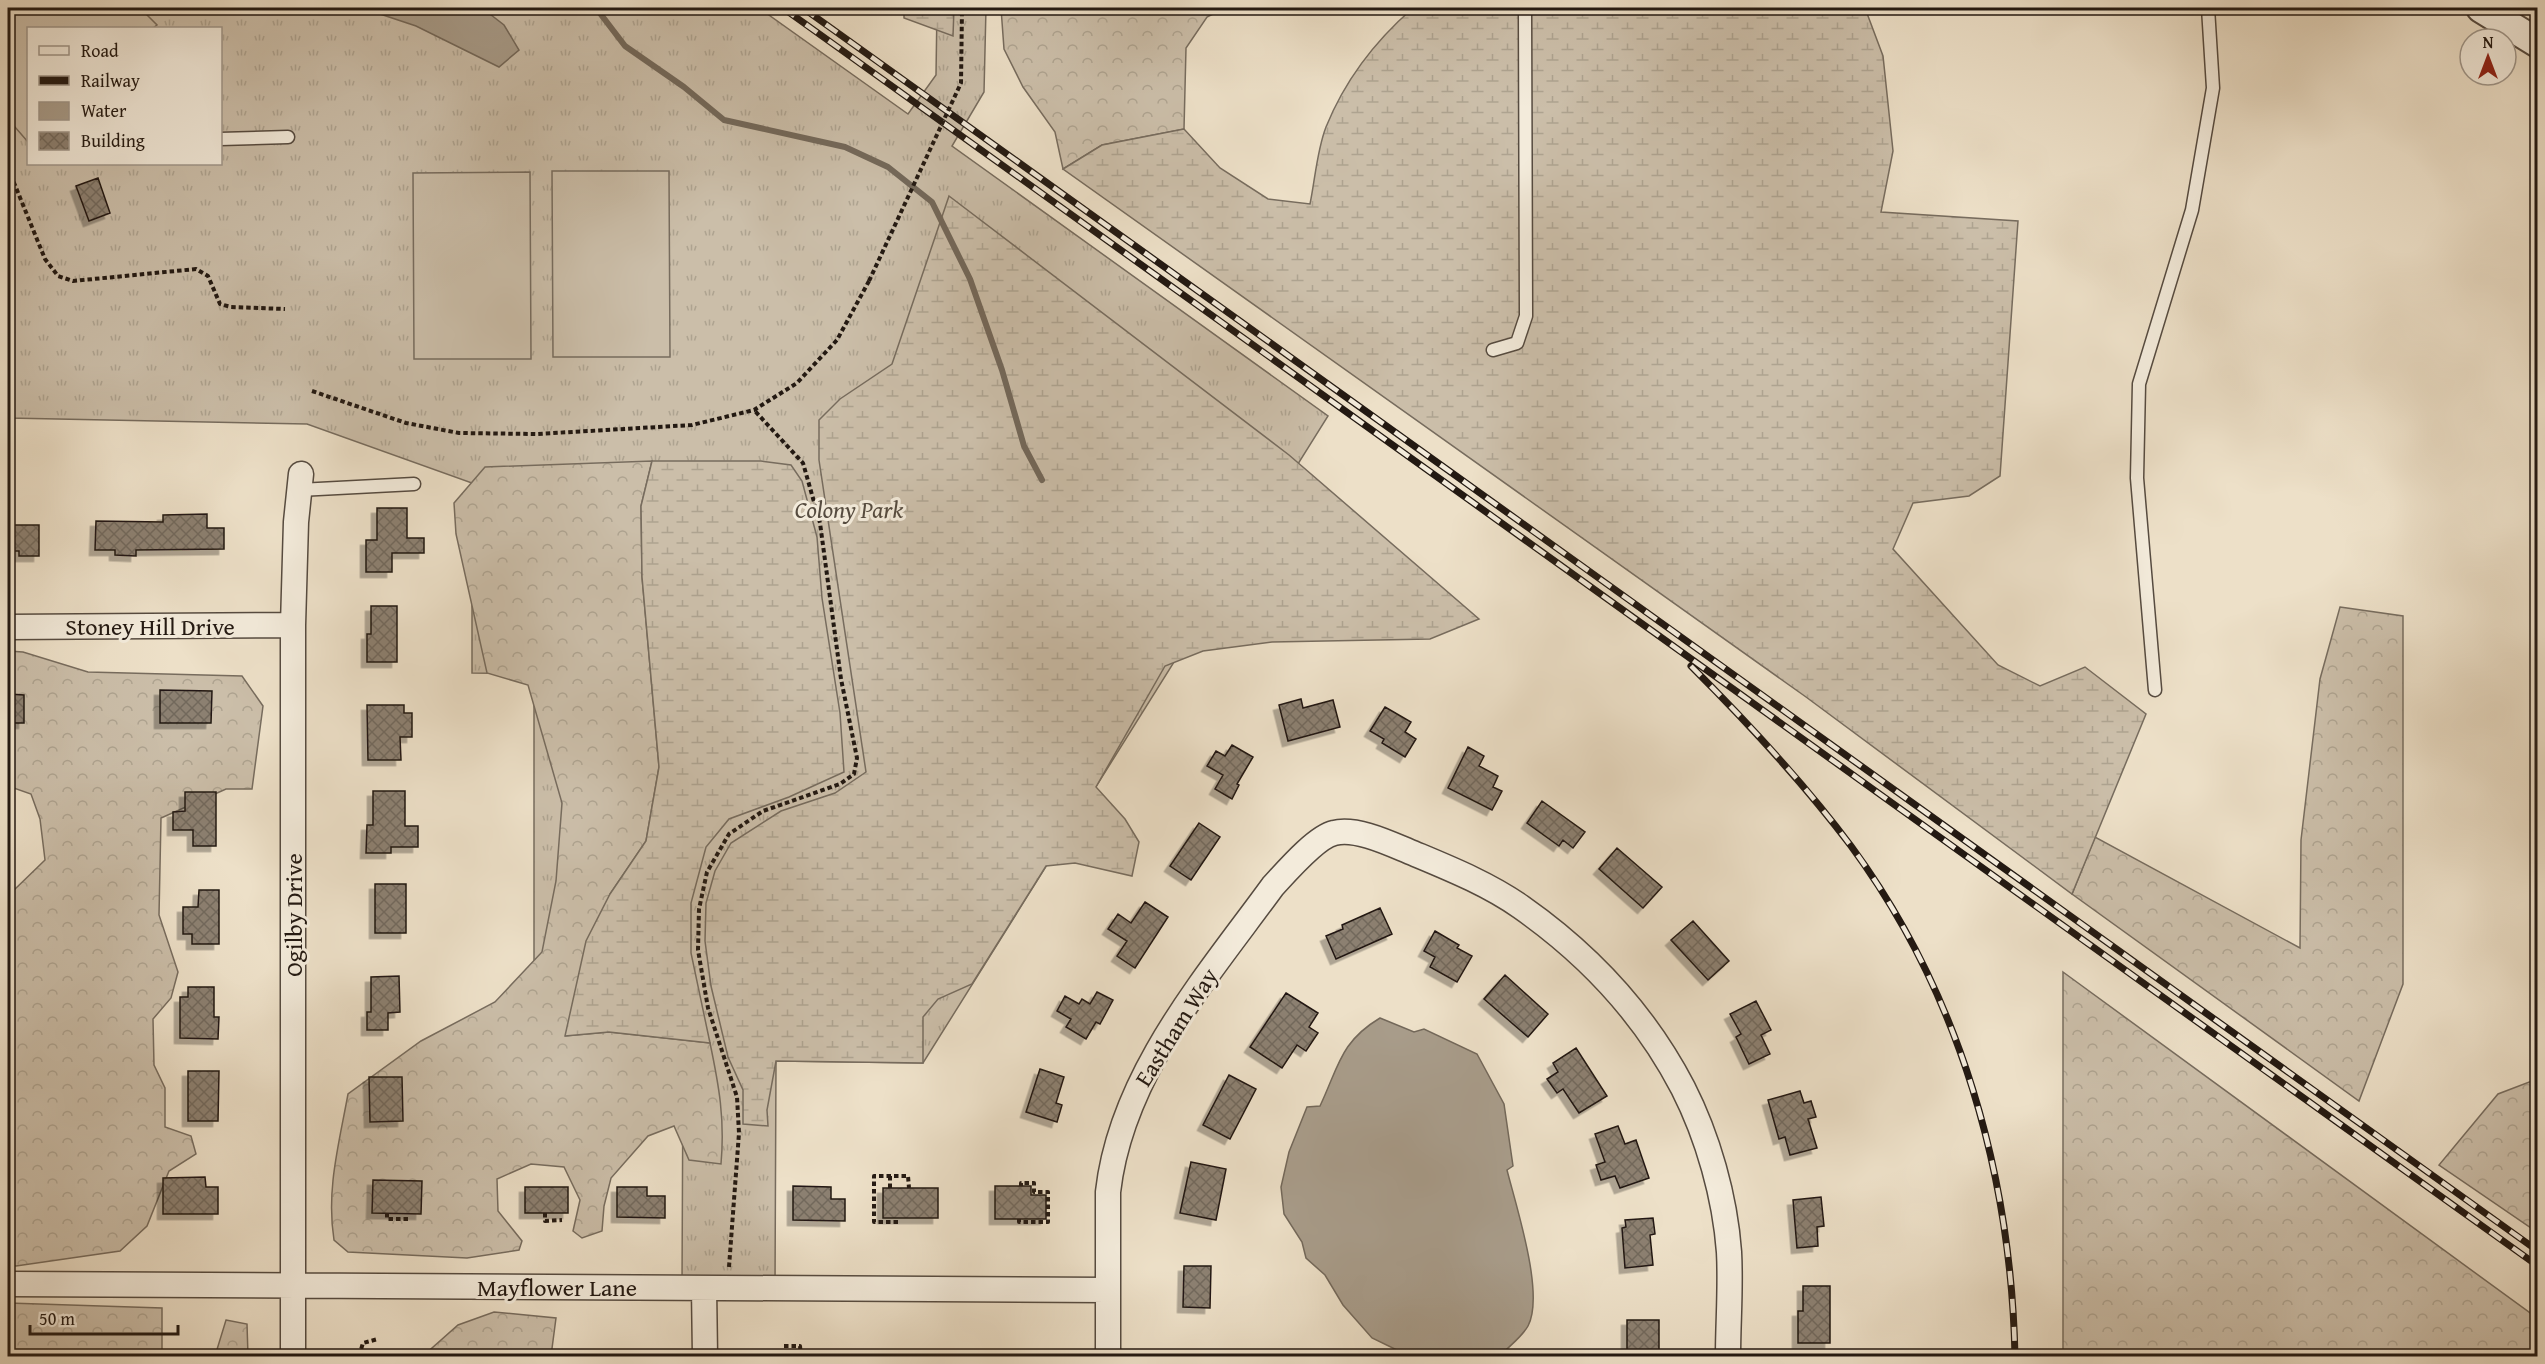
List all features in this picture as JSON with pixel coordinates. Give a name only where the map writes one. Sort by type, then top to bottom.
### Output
[{"type":"street","points":[[2481,8],[2538,43]]},
{"type":"street","name":"Ogilby Drive","points":[[293,1356],[293,625],[300,482]]},
{"type":"street","name":"Stoney Hill Drive","points":[[8,627],[293,625]]},
{"type":"street","name":"Eastham Way","points":[[1108,1356],[1110,1169],[1138,1084],[1161,1043],[1273,886],[1294,863],[1334,833],[1354,833],[1375,838],[1457,871],[1520,906],[1578,951],[1626,1002],[1653,1037],[1683,1088],[1709,1154],[1721,1203],[1729,1253],[1728,1356]]},
{"type":"street","name":"Mayflower Lane","points":[[8,1284],[1107,1290]]},
{"type":"street","points":[[704,1288],[705,1356]]},
{"type":"lane","points":[[1493,350],[1517,343],[1526,316],[1525,8]]},
{"type":"lane","points":[[2155,690],[2137,478],[2139,384],[2192,210],[2213,88],[2208,8]]},
{"type":"lane","points":[[222,139],[288,137]]},
{"type":"lane","points":[[300,482],[414,484]]},
{"type":"path","points":[[312,391],[406,423],[459,433],[537,434],[692,425],[754,410],[797,384],[837,339],[869,281],[961,82],[962,8]]},
{"type":"path","points":[[8,168],[45,259],[58,276],[73,281],[196,269],[208,276],[220,304],[231,308],[285,309]]},
{"type":"path","points":[[729,1272],[739,1133],[737,1096],[708,1008],[698,950],[699,909],[707,872],[729,834],[763,812],[840,784],[854,774],[857,758],[841,680],[820,523],[809,483],[803,463],[754,410]]},
{"type":"path","points":[[898,1222],[874,1222],[874,1176],[908,1176],[909,1188]]},
{"type":"path","points":[[890,1176],[890,1188]]},
{"type":"path","points":[[1019,1219],[1019,1222],[1048,1222],[1048,1192],[1034,1192],[1034,1184],[1021,1184],[1021,1186]]},
{"type":"path","points":[[387,1213],[387,1219],[411,1219]]},
{"type":"path","points":[[545,1213],[545,1221],[562,1220]]},
{"type":"path","points":[[359,1356],[363,1343],[378,1339]]},
{"type":"path","points":[[767,1356],[767,1351],[800,1346],[801,1356]]},
{"type":"path","points":[[598,1355],[598,1352],[627,1352],[627,1356]]},
{"type":"green space","name":"Colony Park","points":[[8,8],[759,8],[908,114],[936,75],[937,8],[986,8],[984,92],[952,146],[1328,416],[923,1063],[776,1061],[775,1289],[682,1288],[683,1061],[534,1059],[534,674],[472,673],[472,483],[307,424],[8,418]]},
{"type":"green space","points":[[8,8],[140,8],[157,25],[154,27],[27,27],[27,141],[8,119]]},
{"type":"green space","points":[[904,8],[954,8],[953,36],[904,18]]},
{"type":"green space","points":[[1001,8],[1225,8],[1207,17],[1186,48],[1184,129],[1102,145],[1063,169],[1055,132],[1023,87],[1004,49]]},
{"type":"green space","points":[[1413,8],[1865,8],[1883,56],[1893,151],[1881,212],[2018,221],[2000,476],[1969,496],[1913,503],[1893,549],[1998,665],[2040,686],[2085,667],[2146,714],[2072,894],[1806,697],[1063,169],[1102,145],[1184,129],[1220,168],[1268,199],[1310,204],[1323,136],[1342,93],[1362,62]]},
{"type":"green space","points":[[552,171],[669,171],[670,357],[553,357]]},
{"type":"green space","points":[[530,172],[531,359],[414,359],[413,173]]},
{"type":"green space","points":[[949,196],[1289,455],[1479,619],[1430,639],[1272,642],[1203,651],[1165,666],[1096,787],[1125,819],[1139,842],[1132,876],[1075,863],[1046,866],[972,984],[938,999],[923,1017],[923,1063],[776,1061],[767,1110],[768,1126],[743,1124],[743,1090],[728,1057],[711,986],[705,941],[706,903],[715,871],[731,843],[781,811],[835,793],[866,772],[819,460],[819,420],[840,399],[892,364]]},
{"type":"green space","points":[[652,461],[641,506],[642,577],[659,767],[646,841],[610,894],[566,1036],[609,1032],[710,1043],[720,1103],[721,1164],[689,1160],[674,1126],[648,1136],[611,1178],[604,1206],[602,1231],[582,1238],[573,1231],[580,1200],[564,1167],[531,1164],[497,1179],[498,1211],[522,1241],[519,1250],[467,1258],[348,1252],[334,1240],[332,1203],[335,1167],[348,1094],[421,1041],[495,1002],[542,952],[556,881],[562,803],[528,685],[487,673],[456,534],[454,503],[485,467]]},
{"type":"green space","points":[[652,461],[761,461],[791,465],[802,481],[817,537],[822,598],[840,713],[844,772],[789,797],[729,819],[706,847],[691,903],[691,953],[710,1043],[609,1032],[565,1036],[586,941],[610,894],[646,841],[659,767],[642,577],[641,506]]},
{"type":"green space","points":[[2340,607],[2403,616],[2403,984],[2359,1101],[2072,894],[2095,837],[2300,948],[2301,840],[2320,679]]},
{"type":"green space","points":[[8,651],[23,652],[88,672],[242,676],[263,706],[252,789],[226,789],[161,818],[159,915],[178,972],[171,998],[153,1019],[154,1065],[165,1088],[165,1127],[191,1136],[196,1154],[169,1171],[147,1226],[120,1251],[16,1266],[8,1264],[8,887],[13,891],[45,860],[40,819],[31,794],[8,786]]},
{"type":"green space","points":[[2063,972],[2537,1318],[2537,1356],[2063,1356]]},
{"type":"green space","points":[[2537,1079],[2537,1232],[2439,1165],[2498,1094]]},
{"type":"green space","points":[[8,1303],[162,1308],[162,1356],[8,1356]]},
{"type":"green space","points":[[494,1312],[556,1318],[551,1356],[423,1356],[458,1325]]},
{"type":"green space","points":[[226,1320],[247,1324],[248,1356],[215,1356]]},
{"type":"water","points":[[362,8],[482,8],[504,25],[519,50],[499,67],[416,26]]},
{"type":"water","points":[[1380,1018],[1414,1032],[1424,1029],[1477,1054],[1504,1104],[1513,1166],[1507,1170],[1527,1250],[1533,1293],[1532,1312],[1528,1326],[1500,1356],[1429,1356],[1401,1352],[1372,1338],[1343,1305],[1325,1275],[1306,1258],[1302,1242],[1284,1214],[1281,1187],[1289,1152],[1307,1107],[1320,1106],[1348,1046],[1356,1036]]},
{"type":"building","points":[[98,178],[110,213],[89,221],[76,186]]},
{"type":"building","points":[[377,508],[407,508],[407,538],[424,538],[424,553],[392,553],[392,572],[366,572],[366,540],[377,540]]},
{"type":"building","points":[[207,514],[207,528],[224,528],[224,549],[136,550],[136,556],[115,555],[115,550],[95,550],[96,521],[163,522],[163,515]]},
{"type":"building","points":[[8,525],[39,525],[39,556],[19,556],[19,551],[8,551]]},
{"type":"building","points":[[371,606],[397,606],[397,662],[367,662],[367,634],[371,634]]},
{"type":"building","points":[[160,690],[212,691],[211,723],[160,723]]},
{"type":"building","points":[[8,694],[24,695],[24,723],[8,723]]},
{"type":"building","points":[[1301,699],[1303,708],[1333,700],[1340,727],[1288,741],[1279,705]]},
{"type":"building","points":[[367,705],[404,705],[404,713],[412,713],[412,737],[400,737],[401,760],[368,760]]},
{"type":"building","points":[[1385,707],[1411,722],[1405,732],[1416,739],[1405,757],[1382,743],[1384,739],[1370,731]]},
{"type":"building","points":[[1232,745],[1253,757],[1237,784],[1239,785],[1232,799],[1215,789],[1223,775],[1207,766],[1216,751],[1225,756]]},
{"type":"building","points":[[1468,747],[1484,756],[1479,766],[1498,776],[1493,787],[1502,791],[1492,810],[1448,788]]},
{"type":"building","points":[[373,791],[405,791],[405,826],[418,826],[418,847],[391,847],[391,853],[366,853],[367,825],[373,825]]},
{"type":"building","points":[[185,792],[216,792],[216,846],[193,846],[193,830],[173,830],[173,812],[185,811]]},
{"type":"building","points":[[1542,801],[1585,832],[1573,848],[1563,840],[1559,846],[1527,823]]},
{"type":"building","points":[[1199,823],[1220,837],[1191,880],[1170,866]]},
{"type":"building","points":[[1617,848],[1662,887],[1643,908],[1599,869]]},
{"type":"building","points":[[375,884],[406,884],[406,933],[375,933]]},
{"type":"building","points":[[199,890],[219,890],[219,944],[192,944],[192,934],[183,934],[183,907],[198,907]]},
{"type":"building","points":[[1145,902],[1168,917],[1135,968],[1117,956],[1127,941],[1108,929],[1118,914],[1131,923]]},
{"type":"building","points":[[1380,908],[1392,934],[1336,959],[1326,936],[1343,929],[1342,925]]},
{"type":"building","points":[[1693,921],[1729,961],[1708,980],[1671,940]]},
{"type":"building","points":[[1435,931],[1459,945],[1457,948],[1472,956],[1457,982],[1430,967],[1435,957],[1424,951]]},
{"type":"building","points":[[1505,975],[1548,1014],[1528,1037],[1484,999]]},
{"type":"building","points":[[399,976],[400,1012],[388,1013],[388,1030],[367,1030],[367,1012],[371,1012],[371,977]]},
{"type":"building","points":[[188,987],[214,987],[214,1017],[219,1017],[218,1039],[180,1038],[180,997],[188,997]]},
{"type":"building","points":[[1097,992],[1113,1000],[1100,1024],[1096,1022],[1086,1039],[1066,1027],[1071,1019],[1057,1011],[1065,996],[1079,1004],[1082,999],[1090,1004]]},
{"type":"building","points":[[1286,993],[1318,1013],[1309,1027],[1318,1033],[1306,1051],[1297,1045],[1282,1068],[1250,1047]]},
{"type":"building","points":[[1756,1001],[1771,1030],[1761,1035],[1770,1054],[1749,1064],[1736,1037],[1741,1034],[1730,1014]]},
{"type":"building","points":[[1576,1048],[1607,1096],[1579,1113],[1563,1089],[1557,1093],[1547,1079],[1558,1072],[1553,1063]]},
{"type":"building","points":[[1040,1069],[1064,1077],[1056,1103],[1062,1105],[1057,1122],[1026,1112]]},
{"type":"building","points":[[188,1071],[219,1071],[218,1121],[188,1121]]},
{"type":"building","points":[[1229,1075],[1256,1089],[1230,1139],[1203,1125]]},
{"type":"building","points":[[369,1077],[402,1077],[403,1121],[370,1122]]},
{"type":"building","points":[[1800,1091],[1804,1103],[1811,1101],[1816,1117],[1808,1119],[1817,1148],[1790,1155],[1785,1137],[1779,1139],[1768,1100]]},
{"type":"building","points":[[1618,1126],[1625,1144],[1636,1140],[1649,1178],[1620,1188],[1615,1176],[1601,1180],[1596,1165],[1605,1162],[1595,1134]]},
{"type":"building","points":[[1191,1162],[1226,1169],[1216,1220],[1180,1213]]},
{"type":"building","points":[[205,1177],[206,1187],[218,1187],[218,1214],[163,1214],[163,1178]]},
{"type":"building","points":[[373,1180],[422,1181],[421,1214],[372,1213]]},
{"type":"building","points":[[793,1186],[831,1187],[831,1199],[845,1199],[845,1221],[793,1220]]},
{"type":"building","points":[[995,1186],[1031,1186],[1031,1195],[1046,1195],[1046,1219],[995,1219]]},
{"type":"building","points":[[525,1187],[568,1187],[568,1213],[525,1213]]},
{"type":"building","points":[[617,1187],[647,1187],[647,1196],[665,1196],[665,1218],[617,1217]]},
{"type":"building","points":[[883,1188],[938,1188],[938,1218],[883,1218]]},
{"type":"building","points":[[1821,1197],[1824,1226],[1817,1227],[1818,1246],[1797,1248],[1793,1200]]},
{"type":"building","points":[[1653,1218],[1655,1234],[1650,1235],[1653,1265],[1625,1268],[1622,1228],[1626,1227],[1625,1220]]},
{"type":"building","points":[[1184,1266],[1211,1266],[1210,1308],[1183,1307]]},
{"type":"building","points":[[1803,1286],[1830,1286],[1830,1343],[1798,1343],[1798,1311],[1803,1311]]},
{"type":"building","points":[[1627,1320],[1659,1320],[1659,1355],[1627,1355]]},
{"type":"waterway","points":[[596,8],[625,46],[684,87],[724,120],[845,147],[888,167],[932,202],[970,279],[1002,370],[1024,446],[1042,480]]},
{"type":"railway","points":[[783,8],[2538,1266]]},
{"type":"railway","points":[[803,8],[2538,1251]]},
{"type":"railway","points":[[1691,666],[1774,753],[1833,822],[1889,903],[1922,963],[1950,1024],[1972,1088],[1990,1154],[2003,1220],[2011,1288],[2015,1356]]}]
